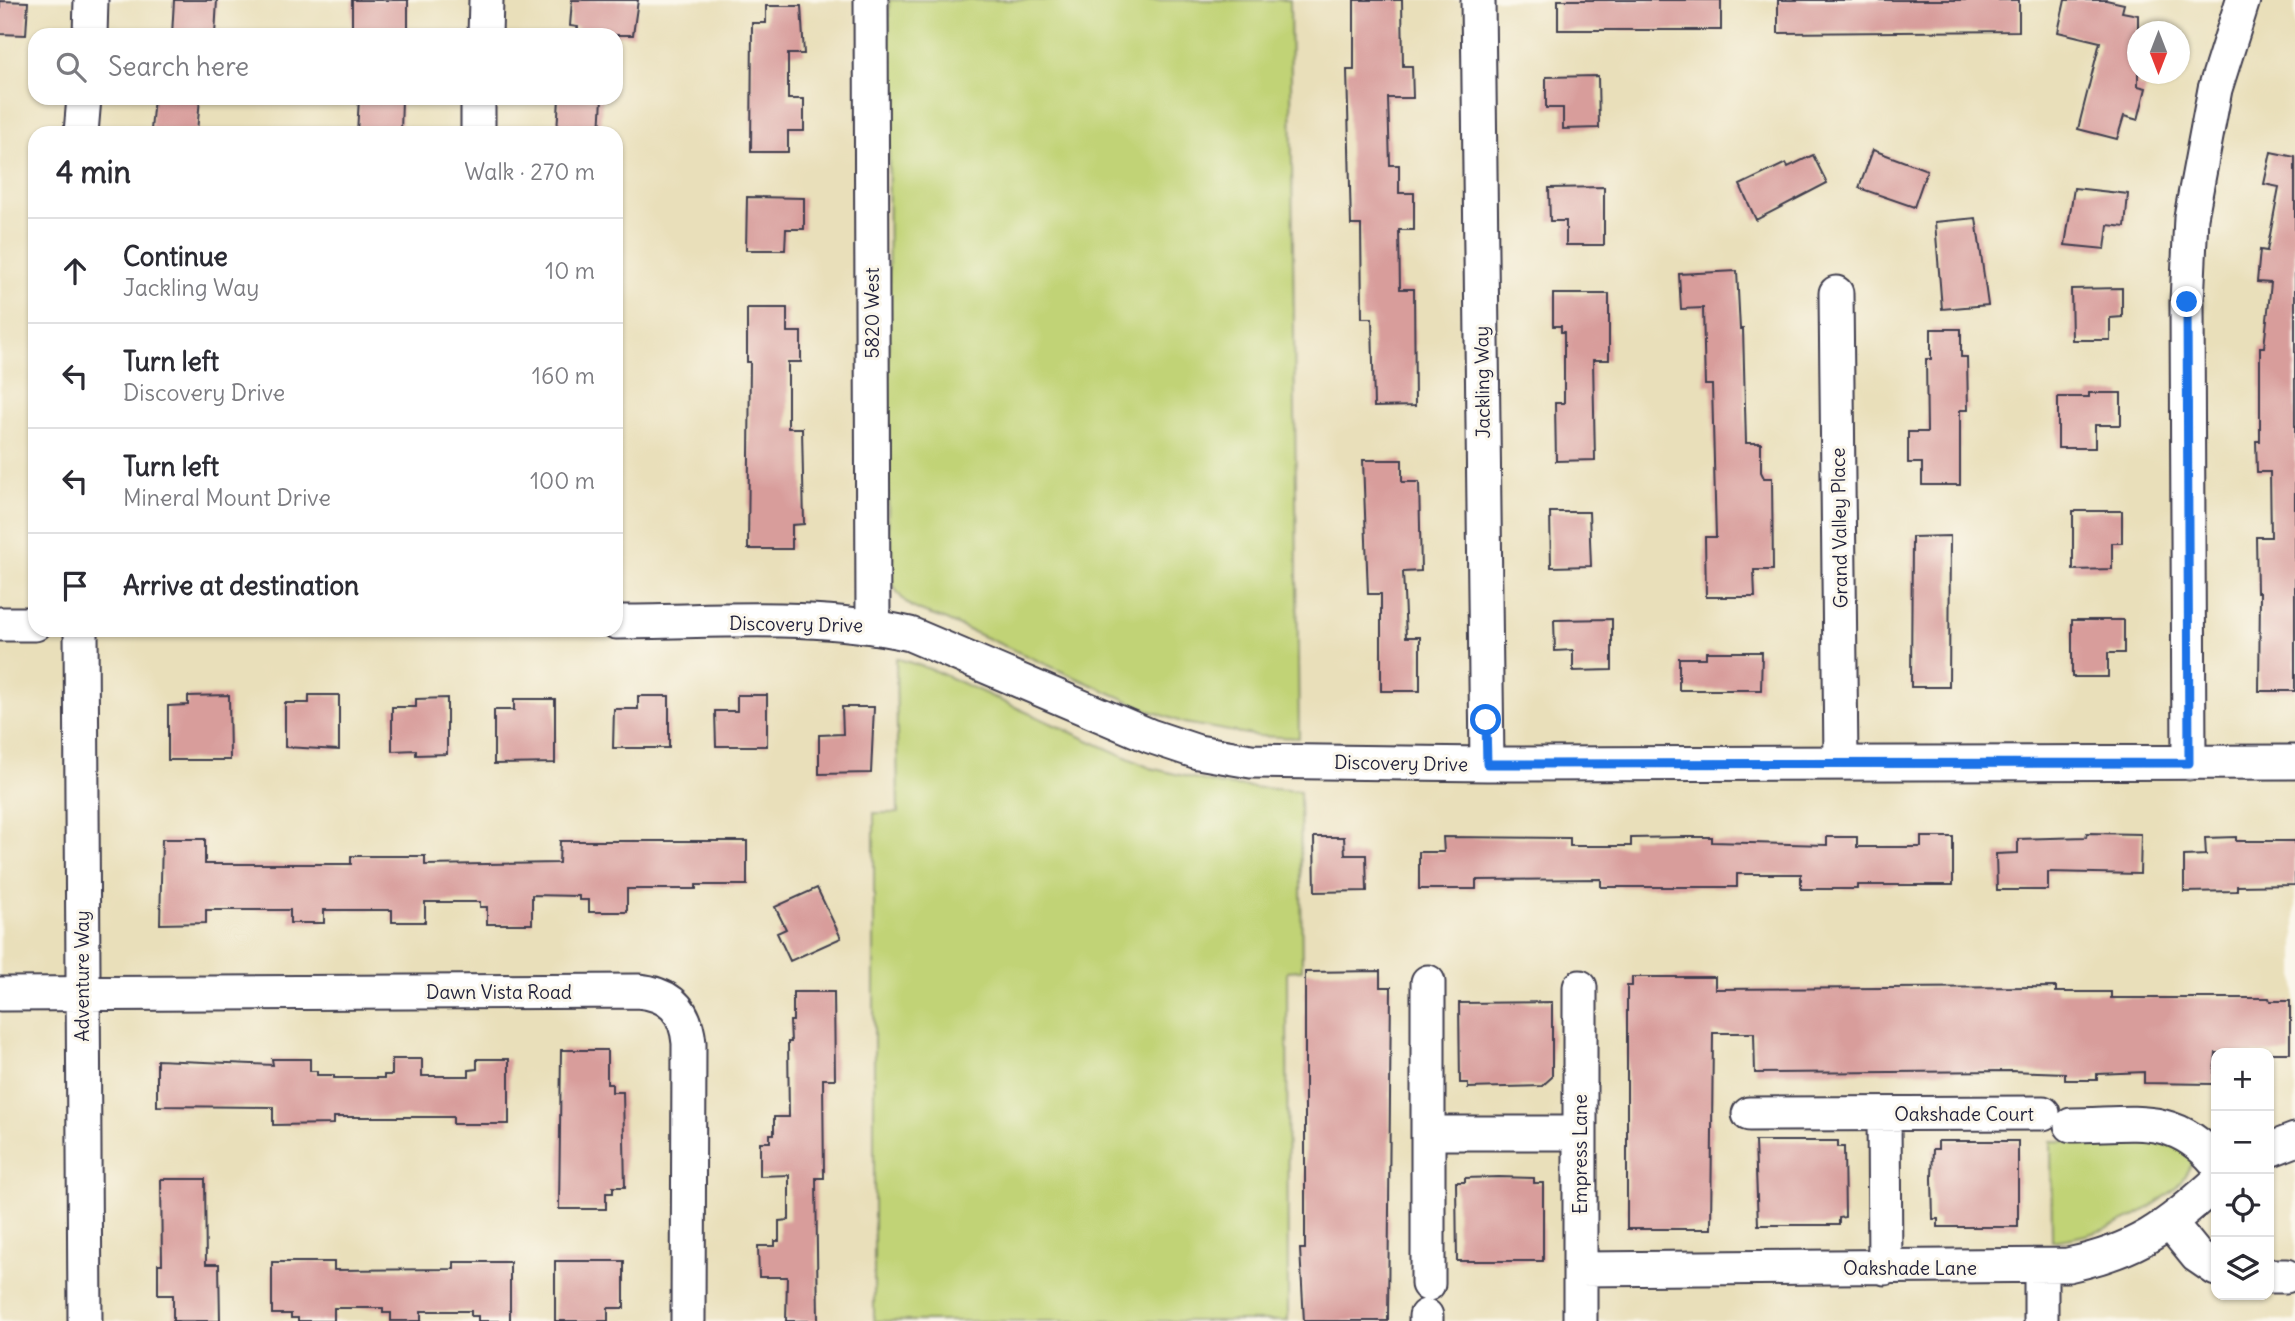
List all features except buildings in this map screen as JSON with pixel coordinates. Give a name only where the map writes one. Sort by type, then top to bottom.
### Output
[{"type":"street","points":[[90,28],[91,0]]},
{"type":"street","points":[[485,28],[486,0]]},
{"type":"street","name":"5820 West","points":[[871,0],[873,626]]},
{"type":"street","name":"Jackling Way","points":[[1478,0],[1487,764]]},
{"type":"street","points":[[2189,763],[2187,302],[2191,217],[2215,89],[2243,0]]},
{"type":"street","points":[[82,126],[83,105]]},
{"type":"street","points":[[478,105],[478,126]]},
{"type":"street","name":"Grand Valley Place","points":[[1836,293],[1841,762]]},
{"type":"street","name":"Discovery Drive","points":[[623,622],[811,621],[873,626],[910,634],[1150,736],[1198,752],[1251,761],[1487,764],[2295,762]]},
{"type":"street","points":[[0,624],[28,624]]},
{"type":"street","name":"Adventure Way","points":[[81,637],[85,1321]]},
{"type":"street","points":[[1428,982],[1428,1284]]},
{"type":"street","name":"Empress Lane","points":[[1580,986],[1580,1321]]},
{"type":"street","name":"Dawn Vista Road","points":[[0,994],[638,991],[668,998],[682,1013],[689,1044],[688,1321]]},
{"type":"street","name":"Oakshade Court","points":[[1749,1114],[1884,1114],[2057,1119],[2174,1128],[2194,1138],[2211,1157]]},
{"type":"street","name":"Oakshade Court","points":[[1884,1114],[1885,1268]]},
{"type":"street","points":[[1428,1133],[1580,1133]]},
{"type":"street","points":[[2274,1148],[2295,1140]]},
{"type":"street","name":"Oakshade Lane","points":[[1580,1269],[2040,1268],[2093,1260],[2137,1244],[2171,1224],[2211,1188]]},
{"type":"street","points":[[2171,1224],[2197,1256],[2211,1266]]},
{"type":"street","points":[[2040,1268],[2041,1321]]},
{"type":"green space","points":[[889,0],[1290,0],[1299,738],[1258,736],[1184,723],[1151,711],[917,609],[903,600],[893,584],[888,573]]},
{"type":"green space","points":[[896,658],[933,670],[1150,768],[1223,785],[1300,791],[1302,970],[1287,971],[1288,1321],[874,1321],[874,813],[898,813]]},
{"type":"green space","points":[[2051,1141],[2170,1142],[2192,1157],[2194,1163],[2175,1189],[2147,1209],[2102,1230],[2052,1241]]},
{"type":"route","points":[[1486,720],[1487,764],[2189,763],[2187,302]]}]
